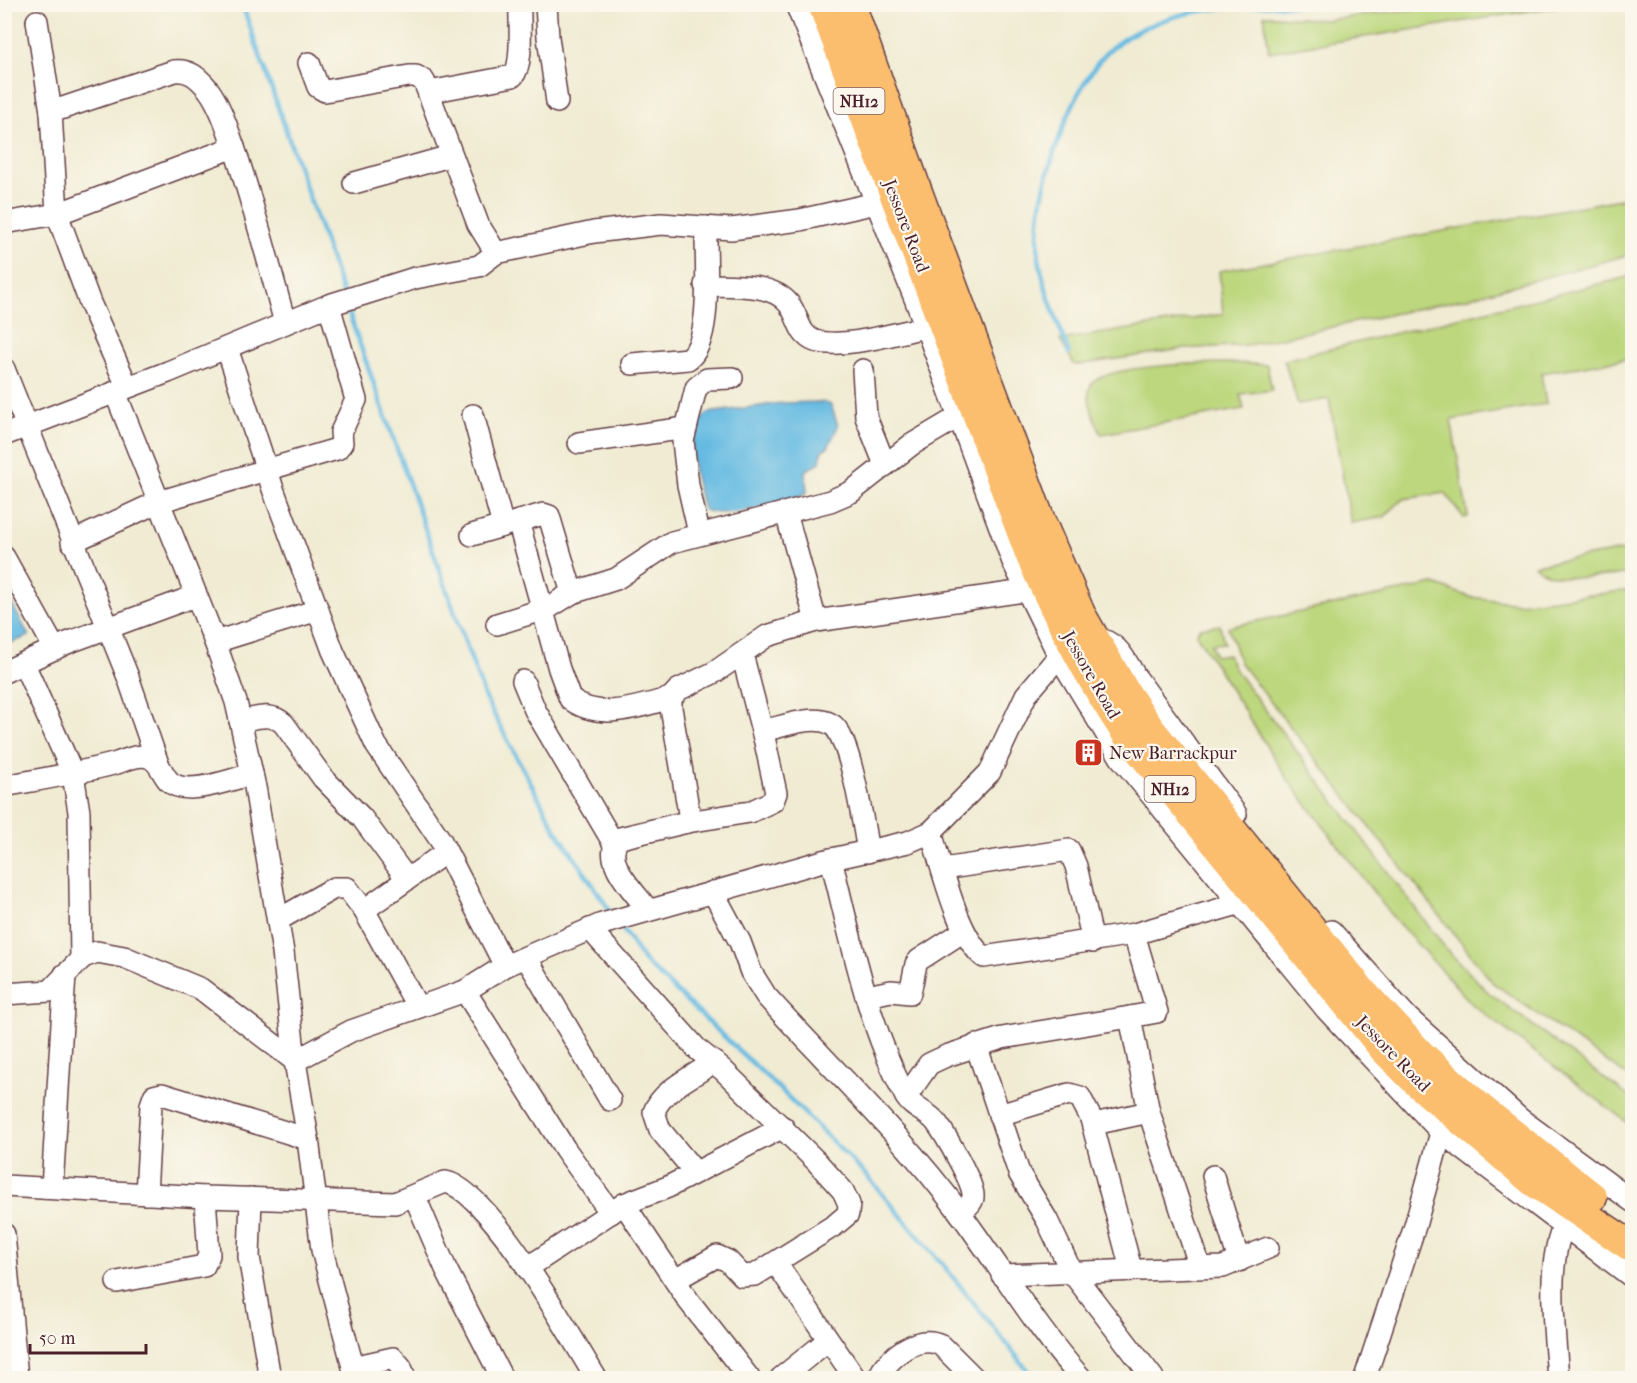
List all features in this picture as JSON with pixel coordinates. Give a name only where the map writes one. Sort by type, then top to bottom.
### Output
[{"type":"highway","name":"Jessore Road","points":[[823,4],[896,198],[967,412],[1036,589],[1129,738],[1444,1120],[1533,1181],[1581,1201],[1632,1247]]},
{"type":"highway","name":"NH12","points":[[850,4],[896,198],[1091,636],[1149,728],[1390,1024],[1581,1201],[1632,1224]]},
{"type":"street","points":[[429,92],[513,76],[518,70],[520,4]]},
{"type":"street","points":[[546,4],[557,102]]},
{"type":"street","points":[[497,624],[542,610],[572,593],[616,579],[672,542],[699,533],[830,501],[851,492],[911,446],[967,412],[926,327],[896,198],[796,4]]},
{"type":"street","points":[[37,21],[51,112],[57,214],[121,389],[158,502],[215,642],[240,721],[252,774],[278,920],[322,1250],[355,1373],[393,1358],[397,1360],[405,1378]]},
{"type":"street","points":[[309,63],[321,90],[332,91],[416,76],[424,81],[450,156],[478,224],[496,253]]},
{"type":"street","points":[[51,112],[185,70],[194,74],[208,90],[225,121],[255,209],[285,323]]},
{"type":"street","points":[[4,223],[57,214],[234,147]]},
{"type":"street","points":[[354,183],[450,156]]},
{"type":"street","points":[[4,435],[227,348],[329,305],[415,278],[479,266],[496,253],[594,232],[661,224],[731,229],[800,220],[896,198]]},
{"type":"street","points":[[632,364],[678,361],[695,355],[702,337],[706,227]]},
{"type":"street","points":[[705,285],[750,287],[781,297],[790,304],[801,330],[816,341],[851,342],[926,327]]},
{"type":"street","points":[[72,542],[158,502],[337,449],[342,443],[341,432],[356,400],[329,305]]},
{"type":"street","points":[[227,348],[267,470],[333,651],[376,745],[446,852],[505,966]]},
{"type":"street","points":[[4,369],[128,677],[158,764],[174,786],[186,789],[252,774]]},
{"type":"street","points":[[863,370],[866,417],[885,465]]},
{"type":"street","points":[[699,533],[682,452],[686,428],[696,388],[701,382],[732,378]]},
{"type":"street","points":[[473,415],[542,610],[566,691],[574,702],[611,712],[671,698],[678,690],[716,672],[767,636],[816,621],[1036,589],[1059,656],[1121,758],[1326,1009],[1444,1120],[1365,1378]]},
{"type":"street","points":[[579,443],[686,428]]},
{"type":"street","points":[[786,513],[816,621]]},
{"type":"street","points":[[472,535],[543,514],[549,516],[572,593]]},
{"type":"street","points":[[4,557],[55,649]]},
{"type":"street","points":[[4,672],[107,628],[195,596]]},
{"type":"street","points":[[215,642],[318,609]]},
{"type":"street","points":[[614,844],[620,838],[687,822],[750,812],[773,801],[776,794],[763,731],[742,654]]},
{"type":"street","points":[[295,1061],[351,1031],[465,990],[505,966],[596,927],[641,911],[831,859],[908,842],[931,832],[990,772],[1026,695],[1059,656]]},
{"type":"street","points":[[24,664],[73,774],[79,812],[81,853],[81,959]]},
{"type":"street","points":[[523,681],[535,710],[614,844],[615,862],[641,911]]},
{"type":"street","points":[[671,698],[689,813],[687,822]]},
{"type":"street","points":[[240,721],[267,716],[276,717],[284,724],[323,778],[362,818],[407,879]]},
{"type":"street","points":[[763,731],[805,721],[824,721],[834,725],[841,735],[849,759],[868,852]]},
{"type":"street","points":[[4,786],[73,774],[136,757],[149,757],[158,764]]},
{"type":"street","points":[[931,832],[964,931],[972,947],[984,957],[1134,934],[1238,904]]},
{"type":"street","points":[[943,869],[1069,850],[1093,942]]},
{"type":"street","points":[[364,910],[446,852]]},
{"type":"street","points":[[831,859],[867,996],[906,1097],[936,1122],[958,1160],[974,1198],[960,1213]]},
{"type":"street","points":[[278,920],[341,886],[347,888],[364,910],[417,1006]]},
{"type":"street","points":[[712,892],[740,942],[751,972],[766,996],[909,1149],[960,1213],[1035,1322],[1081,1378]]},
{"type":"street","points":[[596,927],[657,1007],[697,1049],[783,1127],[843,1191],[849,1204],[848,1214],[835,1225],[776,1263],[747,1277],[737,1272],[723,1256],[717,1256],[675,1280]]},
{"type":"street","points":[[867,996],[891,991],[910,993],[916,964],[919,960],[964,931]]},
{"type":"street","points":[[906,1097],[929,1064],[976,1045],[1002,1038],[1157,1012],[1134,934]]},
{"type":"street","points":[[4,994],[50,991],[81,959],[97,952],[124,957],[201,989],[295,1061]]},
{"type":"street","points":[[526,957],[610,1100]]},
{"type":"street","points":[[52,1188],[65,974]]},
{"type":"street","points":[[465,990],[565,1149],[618,1208],[749,1378]]},
{"type":"street","points":[[1130,1017],[1149,1112],[1200,1268]]},
{"type":"street","points":[[976,1045],[1018,1173],[1047,1220],[1071,1271],[1153,1378]]},
{"type":"street","points":[[695,1172],[660,1130],[654,1112],[657,1103],[665,1096],[714,1062]]},
{"type":"street","points":[[146,1194],[151,1105],[154,1096],[162,1094],[308,1139]]},
{"type":"street","points":[[999,1115],[1076,1094],[1080,1097],[1090,1119],[1131,1269]]},
{"type":"street","points":[[1090,1119],[1094,1124],[1104,1123],[1149,1112]]},
{"type":"street","points":[[527,1268],[618,1208],[783,1127]]},
{"type":"street","points":[[1213,1176],[1239,1261]]},
{"type":"street","points":[[4,1186],[205,1197],[395,1203],[415,1197],[445,1182],[454,1184],[489,1216],[527,1268],[596,1378]]},
{"type":"street","points":[[117,1282],[204,1266],[209,1256],[205,1197]]},
{"type":"street","points":[[415,1197],[446,1269],[502,1378]]},
{"type":"street","points":[[251,1198],[249,1257],[270,1378]]},
{"type":"street","points":[[1581,1201],[1632,1201]]},
{"type":"street","points":[[1581,1201],[1632,1277]]},
{"type":"street","points":[[1558,1378],[1552,1281],[1581,1201]]},
{"type":"street","points":[[4,1234],[12,1374]]},
{"type":"street","points":[[1002,1275],[1223,1267],[1268,1248]]},
{"type":"street","points":[[776,1263],[827,1341],[855,1378]]},
{"type":"street","points":[[781,1378],[827,1341]]},
{"type":"street","points":[[879,1378],[890,1360],[899,1353],[916,1344],[935,1342],[941,1345],[974,1378]]},
{"type":"green space","points":[[1455,4],[1568,5],[1269,52],[1264,15],[1326,20]]},
{"type":"green space","points":[[1632,197],[1632,254],[1467,298],[1248,345],[1182,349],[1078,365],[1074,364],[1060,340],[1223,314],[1219,271]]},
{"type":"green space","points":[[1632,276],[1632,358],[1541,373],[1546,404],[1451,420],[1468,517],[1464,518],[1445,493],[1403,499],[1384,517],[1351,523],[1329,399],[1298,404],[1284,360]]},
{"type":"green space","points":[[1236,363],[1267,365],[1272,390],[1240,394],[1244,409],[1101,434],[1089,397],[1091,385],[1099,378],[1114,373],[1158,366]]},
{"type":"green space","points":[[1632,549],[1632,573],[1580,578],[1566,577],[1542,571],[1534,565]]},
{"type":"green space","points":[[1434,584],[1470,597],[1519,603],[1632,590],[1632,1079],[1493,983],[1240,663],[1228,627]]},
{"type":"green space","points":[[1220,625],[1224,643],[1211,644],[1215,656],[1228,654],[1233,667],[1446,949],[1488,992],[1632,1099],[1632,1126],[1472,1004],[1391,915],[1286,777],[1196,634],[1200,628]]},
{"type":"water","points":[[822,402],[831,405],[838,426],[828,447],[822,450],[820,462],[805,471],[807,491],[805,494],[769,506],[737,512],[711,512],[703,509],[694,471],[692,445],[699,422],[708,413],[782,403]]},
{"type":"water","points":[[4,589],[29,636],[5,645],[4,645]]},
{"type":"waterway","points":[[242,4],[343,294]]},
{"type":"waterway","points":[[1069,353],[1041,270],[1038,235],[1040,209],[1053,155],[1063,128],[1074,103],[1099,61],[1113,47],[1139,30],[1188,13],[1231,7],[1339,4]]},
{"type":"waterway","points":[[346,305],[485,698],[556,830],[613,915]]},
{"type":"waterway","points":[[620,925],[644,961],[785,1094],[866,1175],[944,1266],[1034,1378]]},
{"type":"place","name":"New Barrackpur","points":[[1088,753]]}]
